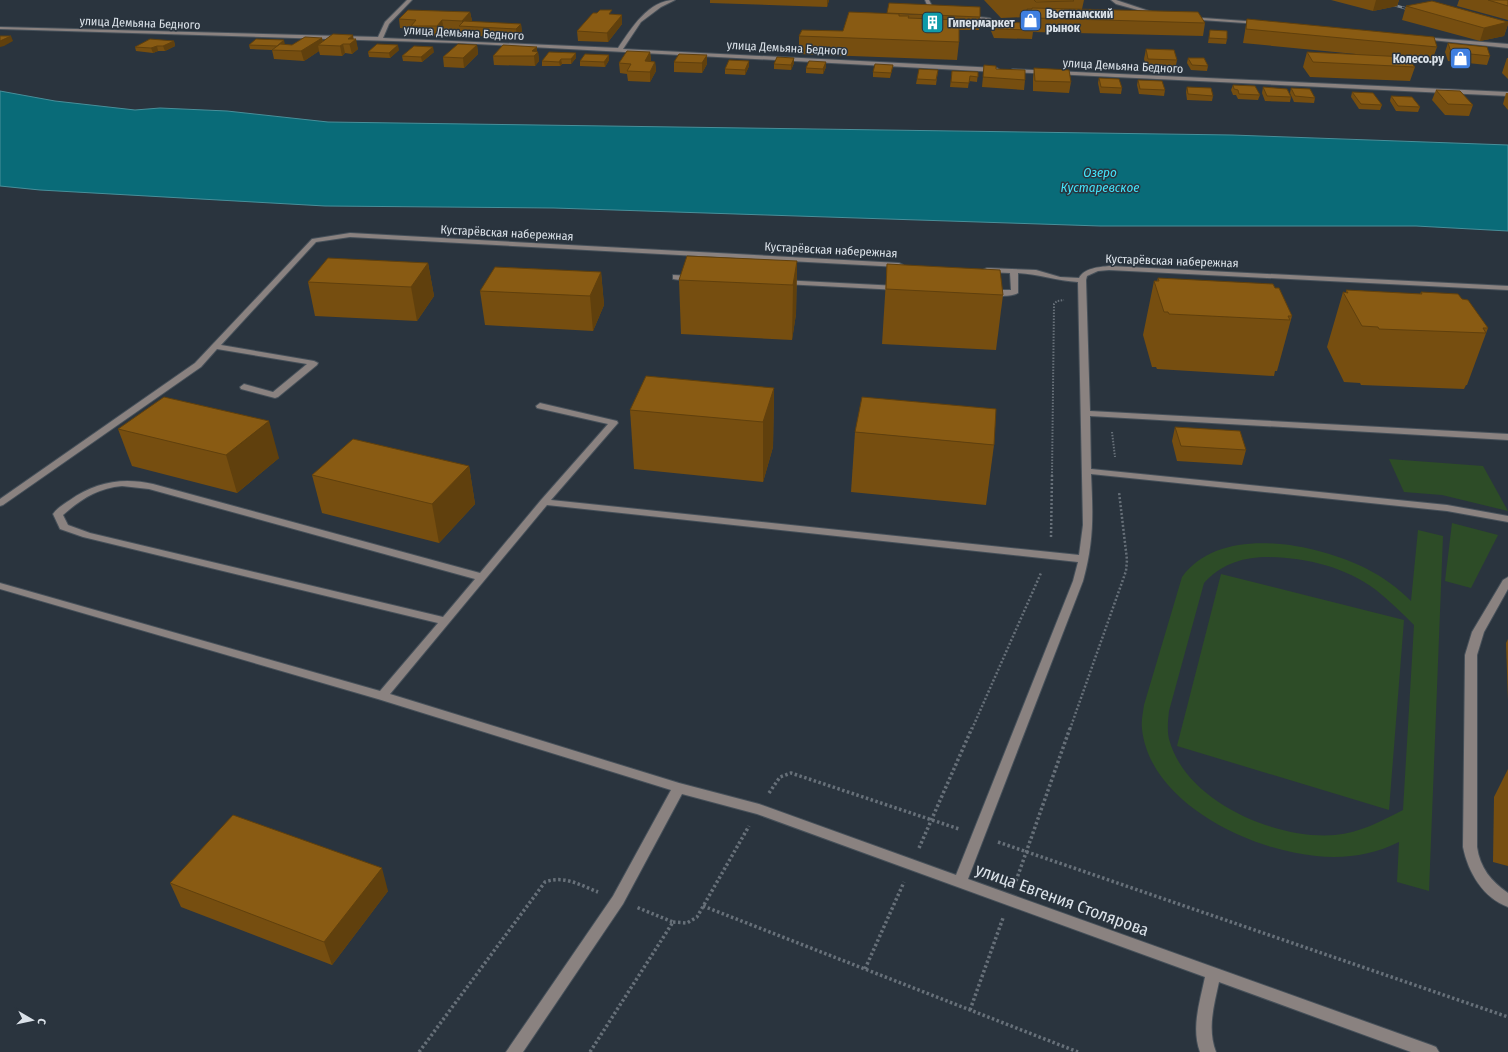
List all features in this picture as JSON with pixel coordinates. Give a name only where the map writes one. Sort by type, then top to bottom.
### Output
[{"type":"street","points":[[380,39],[387,23],[410,0]]},
{"type":"street","points":[[619,50],[639,20],[659,6],[673,0]]},
{"type":"street","points":[[927,0],[936,14],[944,15]]},
{"type":"street","points":[[1113,0],[1118,3],[1161,15]]},
{"type":"street","points":[[966,17],[989,19]]},
{"type":"street","points":[[1183,18],[1267,24]]},
{"type":"street","name":"улица Демьяна Бедного","points":[[0,28],[380,39],[1508,94]]},
{"type":"street","points":[[1415,37],[1508,46]]},
{"type":"street","name":"Кустарёвская набережная","points":[[215,346],[314,240],[350,235],[903,265]]},
{"type":"street","name":"Кустарёвская набережная","points":[[1082,280],[1084,275],[1090,271],[1109,268],[1508,288]]},
{"type":"street","points":[[960,882],[1078,582],[1084,559],[1088,525],[1082,280],[1060,279],[1036,272],[982,270]]},
{"type":"street","points":[[983,292],[1006,293],[1016,291],[1014,272]]},
{"type":"street","points":[[676,277],[700,278]]},
{"type":"street","points":[[778,282],[904,288]]},
{"type":"street","points":[[0,503],[198,365],[215,346],[314,363],[275,395],[244,387]]},
{"type":"street","points":[[382,696],[544,502],[614,422],[540,406]]},
{"type":"street","points":[[1086,412],[1508,437]]},
{"type":"street","points":[[1087,471],[1447,508],[1508,519]]},
{"type":"street","points":[[446,621],[87,535],[64,527],[58,514],[75,499],[105,484],[129,482],[150,486],[482,577]]},
{"type":"street","points":[[544,502],[1084,559]]},
{"type":"street","points":[[1508,580],[1480,628],[1471,655],[1470,839],[1472,861],[1478,874],[1497,894],[1508,902]]},
{"type":"street","name":"улица Евгения Столярова","points":[[0,586],[382,696],[680,788],[759,810],[1430,1052]]},
{"type":"street","points":[[514,1052],[618,900],[680,788]]},
{"type":"street","points":[[1208,1052],[1204,1046],[1203,1031],[1213,973]]},
{"type":"path","points":[[865,969],[1048,554],[1051,532],[1054,304],[1059,300],[1082,301]]},
{"type":"path","points":[[970,1010],[1126,571],[1127,560],[1110,414]]},
{"type":"path","points":[[673,922],[680,924],[692,920],[703,906],[776,780],[785,774],[791,773],[1027,852],[1508,1017]]},
{"type":"path","points":[[703,906],[1078,1052]]},
{"type":"green space","points":[[1389,459],[1483,466],[1508,511],[1442,495],[1404,492]]},
{"type":"green space","points":[[1452,523],[1498,535],[1471,588],[1445,581]]},
{"type":"green space","points":[[1418,530],[1443,536],[1429,891],[1397,882],[1399,842],[1369,853],[1338,857],[1316,856],[1290,852],[1262,844],[1234,833],[1207,818],[1183,800],[1163,779],[1149,755],[1142,729],[1144,705],[1182,577],[1199,560],[1220,549],[1244,544],[1270,543],[1297,546],[1322,552],[1367,569],[1390,583],[1411,601]],"holes":[[[1264,557],[1279,557],[1323,564],[1364,582],[1376,590],[1414,625],[1403,810],[1370,826],[1353,832],[1335,835],[1311,835],[1286,831],[1260,823],[1236,812],[1213,798],[1193,781],[1178,761],[1169,739],[1169,711],[1204,583],[1217,571],[1239,561]]]},
{"type":"green space","points":[[1221,574],[1404,620],[1389,810],[1177,746]]},
{"type":"water","name":"Озеро Кустаревское","points":[[0,91],[55,101],[135,110],[160,108],[227,111],[328,122],[1232,135],[1508,145],[1508,231],[1416,226],[1100,226],[554,208],[325,206],[40,190],[0,186]]},
{"type":"building","points":[[1034,0],[1073,0],[1074,1],[1036,2]]},
{"type":"building","points":[[1488,0],[1508,0],[1508,6]]},
{"type":"building","points":[[1432,1],[1508,22],[1484,28],[1406,6]]},
{"type":"building","points":[[889,3],[980,7],[980,17],[887,13]]},
{"type":"building","points":[[1027,9],[1198,12],[1205,23],[1035,18],[1029,17]]},
{"type":"building","points":[[408,10],[470,12],[462,21],[442,20],[437,26],[411,26],[416,20],[399,19]]},
{"type":"building","points":[[600,10],[612,10],[609,14],[622,15],[607,33],[577,31],[593,13],[597,13]]},
{"type":"building","points":[[849,12],[899,14],[899,16],[909,16],[908,18],[959,20],[959,42],[799,36],[802,30],[843,31]]},
{"type":"building","points":[[1247,19],[1434,37],[1437,47],[1246,29]]},
{"type":"building","points":[[464,21],[521,24],[516,29],[459,26]]},
{"type":"building","points":[[992,22],[1031,23],[1033,30],[995,29]]},
{"type":"building","points":[[1210,30],[1227,31],[1227,39],[1209,38]]},
{"type":"building","points":[[333,34],[353,35],[348,39],[356,39],[350,44],[343,44],[340,46],[318,45]]},
{"type":"building","points":[[0,36],[11,36],[0,41]]},
{"type":"building","points":[[305,37],[322,38],[301,51],[272,50],[280,44],[292,45]]},
{"type":"building","points":[[150,39],[174,41],[163,46],[151,48],[135,47]]},
{"type":"building","points":[[256,39],[284,40],[277,46],[249,45]]},
{"type":"building","points":[[1448,43],[1487,47],[1490,56],[1451,52]]},
{"type":"building","points":[[377,44],[398,45],[389,53],[368,52]]},
{"type":"building","points":[[458,44],[477,45],[463,58],[443,57]]},
{"type":"building","points":[[503,45],[537,47],[532,51],[538,52],[534,56],[493,56]]},
{"type":"building","points":[[414,46],[433,47],[421,57],[402,56]]},
{"type":"building","points":[[1146,49],[1174,50],[1177,60],[1148,59]]},
{"type":"building","points":[[627,51],[650,52],[645,61],[655,62],[650,72],[627,71],[631,64],[619,63]]},
{"type":"building","points":[[549,52],[576,53],[571,59],[561,59],[559,62],[542,61]]},
{"type":"building","points":[[1307,52],[1406,57],[1415,67],[1313,62]]},
{"type":"building","points":[[585,54],[609,55],[604,62],[580,61]]},
{"type":"building","points":[[679,54],[707,55],[702,63],[674,62]]},
{"type":"building","points":[[777,57],[794,58],[791,65],[774,64]]},
{"type":"building","points":[[1188,58],[1204,58],[1208,66],[1192,65]]},
{"type":"building","points":[[729,60],[749,61],[745,70],[725,69]]},
{"type":"building","points":[[809,61],[826,62],[823,69],[806,68]]},
{"type":"building","points":[[875,64],[893,65],[891,73],[873,72]]},
{"type":"building","points":[[984,65],[996,66],[996,69],[1025,70],[1025,80],[983,77]]},
{"type":"building","points":[[1034,68],[1069,70],[1071,82],[1035,81]]},
{"type":"building","points":[[919,69],[938,70],[936,80],[917,79]]},
{"type":"building","points":[[952,71],[978,72],[978,77],[970,76],[969,83],[951,82]]},
{"type":"building","points":[[1099,78],[1119,79],[1122,88],[1101,87]]},
{"type":"building","points":[[1138,80],[1162,81],[1165,90],[1140,89]]},
{"type":"building","points":[[1233,85],[1255,86],[1260,95],[1239,94],[1238,90],[1234,89]]},
{"type":"building","points":[[1187,87],[1211,88],[1213,96],[1188,94]]},
{"type":"building","points":[[1263,87],[1287,89],[1291,97],[1267,96]]},
{"type":"building","points":[[1291,88],[1310,89],[1315,98],[1295,96]]},
{"type":"building","points":[[1436,90],[1460,91],[1473,105],[1448,104]]},
{"type":"building","points":[[1352,92],[1373,93],[1382,105],[1361,104]]},
{"type":"building","points":[[1391,96],[1412,97],[1420,107],[1398,106]]},
{"type":"building","points":[[687,256],[797,261],[793,285],[679,280]]},
{"type":"building","points":[[328,258],[428,263],[411,287],[308,282]]},
{"type":"building","points":[[887,264],[1000,270],[1003,295],[886,289]]},
{"type":"building","points":[[495,267],[601,272],[590,296],[480,291]]},
{"type":"building","points":[[1158,278],[1273,284],[1275,288],[1279,288],[1292,316],[1288,316],[1290,320],[1169,314],[1168,312],[1164,312],[1154,281],[1159,281]]},
{"type":"building","points":[[1346,290],[1422,294],[1421,292],[1458,294],[1462,299],[1468,300],[1488,328],[1483,328],[1486,333],[1379,329],[1378,327],[1362,326],[1343,292],[1348,293]]},
{"type":"building","points":[[646,376],[774,388],[763,422],[630,410]]},
{"type":"building","points":[[164,397],[269,421],[226,455],[118,429]]},
{"type":"building","points":[[862,397],[996,409],[994,445],[855,432]]},
{"type":"building","points":[[1175,427],[1240,431],[1246,450],[1181,446]]},
{"type":"building","points":[[353,439],[469,466],[432,504],[312,475]]},
{"type":"building","points":[[233,815],[382,868],[324,942],[170,883]]},
{"type":"railway","points":[[1376,0],[1415,11]]},
{"type":"place","name":"Вьетнамский рынок","points":[[1031,21]]},
{"type":"place","name":"Гипермаркет","points":[[933,23]]},
{"type":"place","name":"Колесо.ру","points":[[1460,59]]}]
